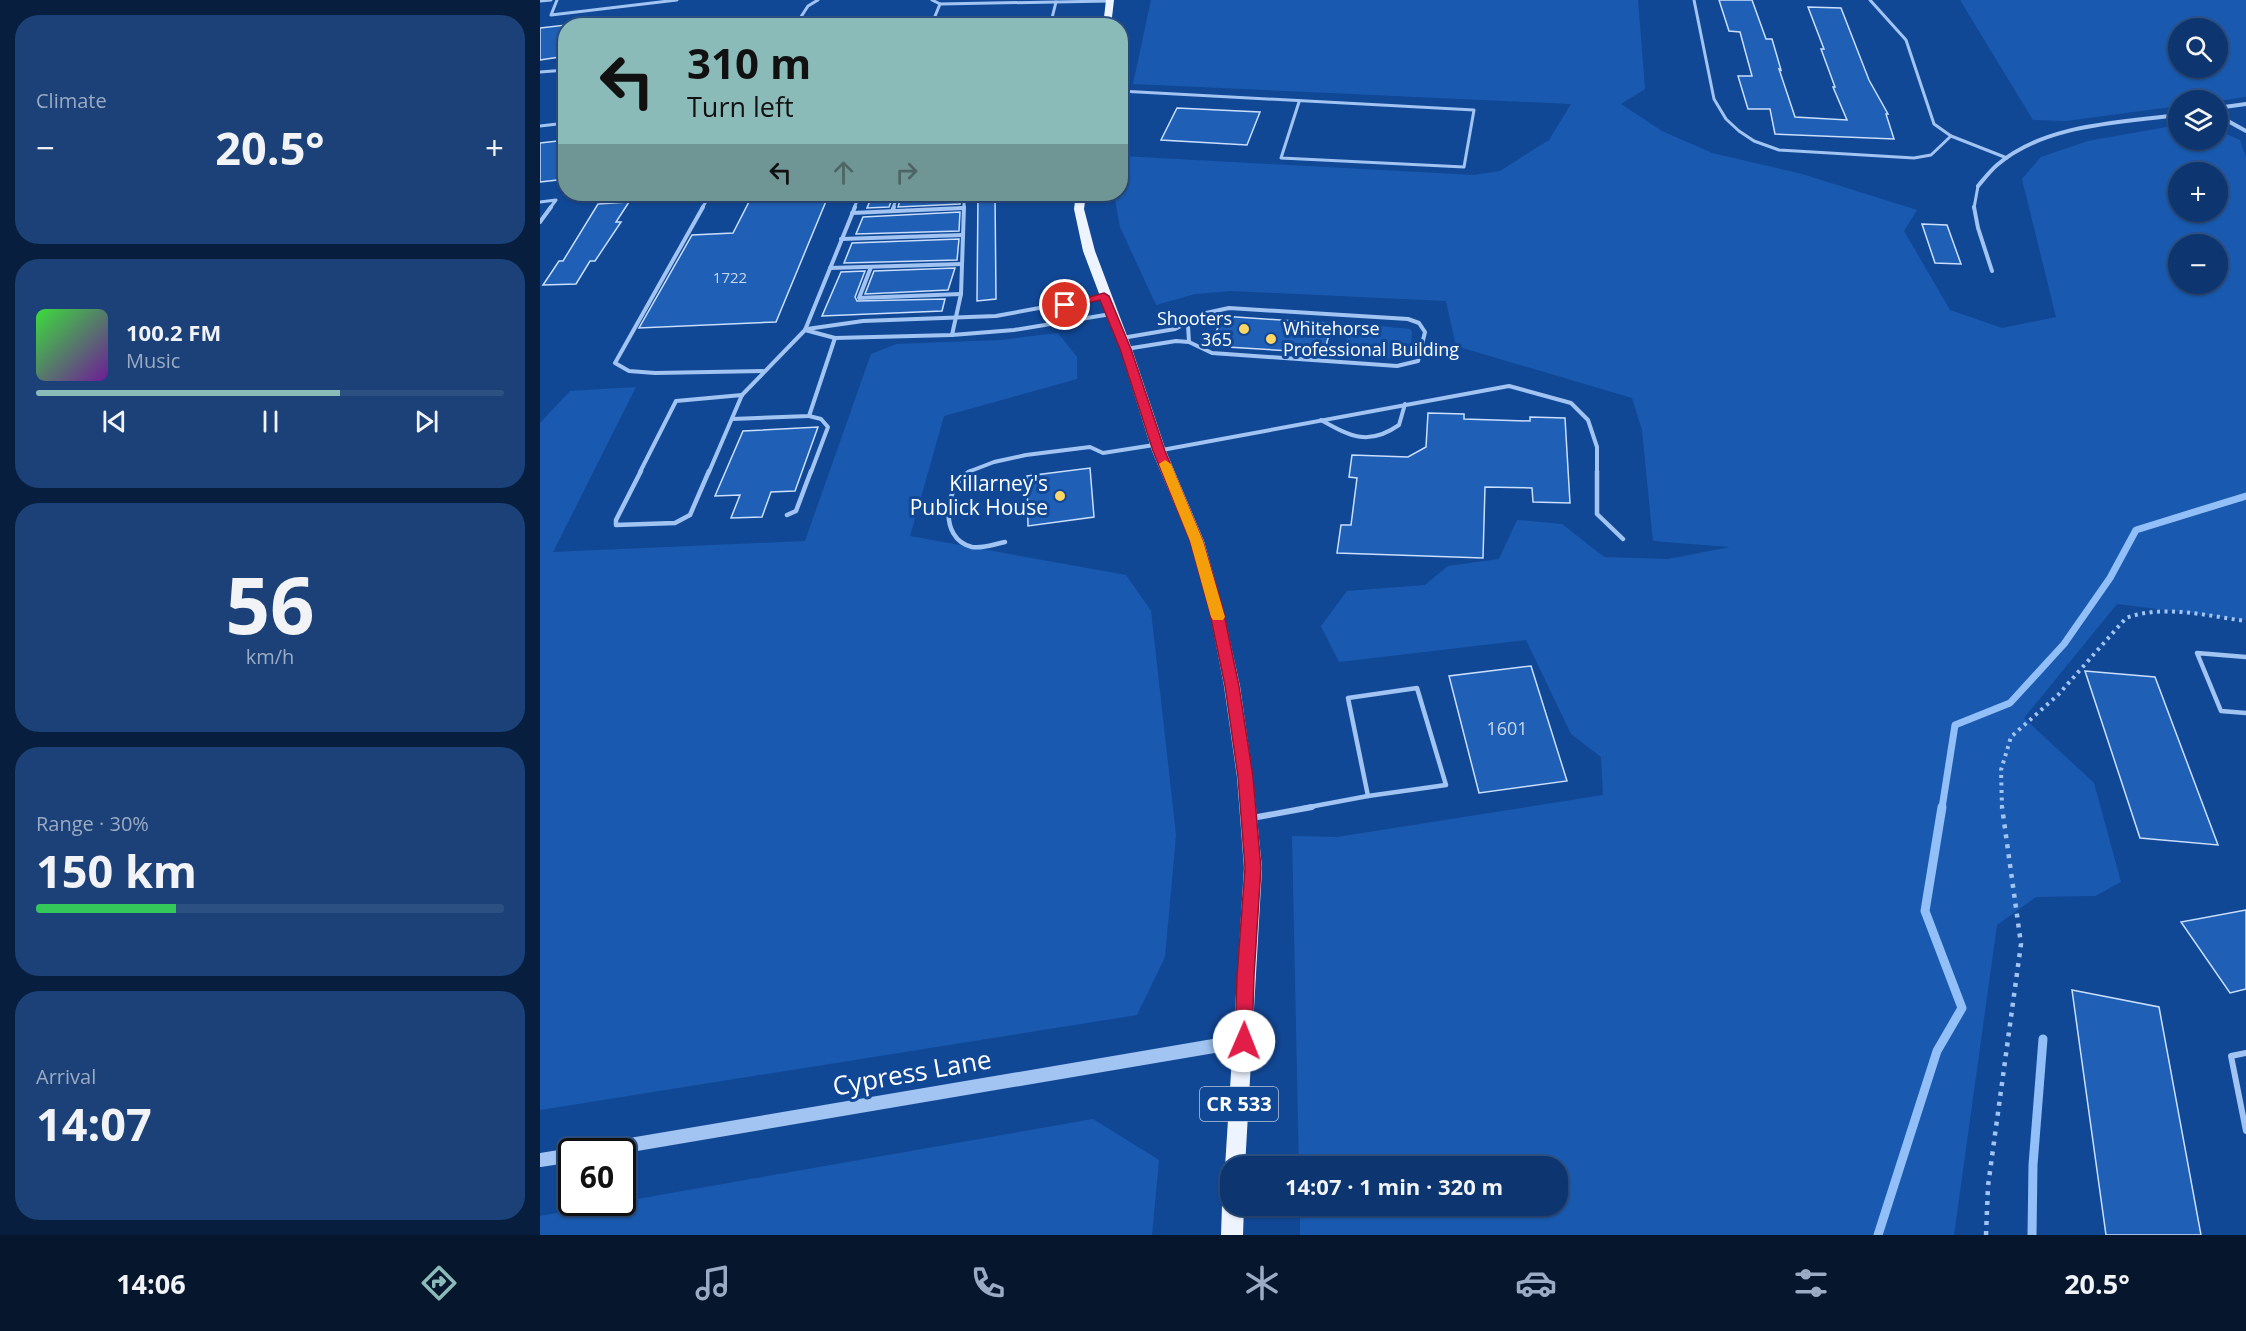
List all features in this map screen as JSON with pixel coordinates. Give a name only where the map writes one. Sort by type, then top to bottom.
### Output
[{"type":"main road","points":[[1108,18],[1110,0]]},
{"type":"main road","name":"CR 533","points":[[1080,201],[1079,209],[1083,227],[1104,296],[1124,344],[1158,448],[1197,541],[1216,609],[1232,686],[1253,868],[1236,1156]]},
{"type":"main road","points":[[1232,1235],[1233,1216]]},
{"type":"street","points":[[2228,106],[2246,104]]},
{"type":"street","points":[[1978,186],[1994,166],[2021,149],[2054,136],[2168,117]]},
{"type":"street","points":[[2228,121],[2246,130]]},
{"type":"street","name":"Cypress Lane","points":[[636,1144],[1244,1041]]},
{"type":"street","points":[[540,1160],[558,1157]]},
{"type":"lane","points":[[540,1],[551,0]]},
{"type":"lane","points":[[557,0],[551,15],[677,0]]},
{"type":"lane","points":[[800,18],[808,6],[818,0]]},
{"type":"lane","points":[[932,0],[940,4],[1110,0]]},
{"type":"lane","points":[[1694,0],[1714,99],[1726,119],[1754,141],[1779,150],[1914,158],[1931,154],[1951,136]]},
{"type":"lane","points":[[1870,0],[1906,40],[1931,118],[1941,130],[2007,158]]},
{"type":"lane","points":[[1052,18],[1056,2]]},
{"type":"lane","points":[[934,18],[940,4]]},
{"type":"lane","points":[[540,72],[558,71]]},
{"type":"lane","points":[[1128,91],[1474,110],[1464,167],[1281,158],[1299,102]]},
{"type":"lane","points":[[540,126],[558,124]]},
{"type":"lane","points":[[1978,186],[1975,195],[1975,216],[1992,271]]},
{"type":"lane","points":[[540,202],[556,200],[540,222]]},
{"type":"lane","points":[[705,201],[615,363],[629,371],[655,373],[764,371]]},
{"type":"lane","points":[[742,395],[675,401],[615,520],[616,525],[675,523],[690,515],[742,395],[805,330],[857,201]]},
{"type":"lane","points":[[892,211],[896,201]]},
{"type":"lane","points":[[952,335],[961,294],[964,201]]},
{"type":"lane","points":[[852,213],[963,208]]},
{"type":"lane","points":[[842,239],[963,235]]},
{"type":"lane","points":[[830,268],[962,264]]},
{"type":"lane","points":[[871,267],[859,298],[961,294]]},
{"type":"lane","points":[[805,330],[850,322],[1003,316],[1045,310],[1104,296]]},
{"type":"lane","points":[[1228,308],[1408,319],[1419,323],[1425,332],[1422,356],[1418,361],[1396,366],[1212,353],[1189,342],[1124,344],[1188,325],[1206,313],[1228,308]]},
{"type":"lane","points":[[805,330],[835,338],[952,335],[1014,330],[1112,314]]},
{"type":"lane","points":[[1188,325],[1189,342]]},
{"type":"lane","points":[[809,416],[835,338]]},
{"type":"lane","points":[[1005,542],[973,547],[958,539],[952,530],[949,513],[954,485],[961,476],[989,462],[1090,447],[1103,453],[1158,448],[1509,386],[1570,403],[1588,420],[1597,447],[1597,514],[1623,539]]},
{"type":"lane","points":[[1321,420],[1357,438],[1379,436],[1399,425],[1405,404]]},
{"type":"lane","points":[[732,419],[809,416],[821,419],[828,427],[796,511],[787,515]]},
{"type":"lane","points":[[2246,657],[2197,653],[2221,711],[2246,713]]},
{"type":"lane","points":[[1249,819],[1368,796],[1446,785],[1417,688],[1348,698],[1368,796]]},
{"type":"lane","points":[[2246,1053],[2230,1056],[2246,1131]]},
{"type":"path","points":[[1986,1235],[1988,1186],[2021,944],[2003,823],[2001,770],[2011,737],[2058,695],[2126,618],[2136,612],[2156,611],[2246,621]]},
{"type":"shaded area","points":[[1151,0],[1638,0],[1645,89],[1621,104],[1662,131],[1712,153],[1802,174],[1917,210],[1904,231],[1950,310],[2002,328],[2056,317],[2022,179],[2041,157],[2088,141],[2168,127],[2168,150],[2228,150],[2228,135],[2240,140],[2246,157],[2246,620],[2117,604],[2024,718],[2094,783],[2121,882],[2095,896],[2036,897],[1997,925],[1954,1235],[1300,1235],[1300,1216],[1568,1216],[1568,1156],[1299,1156],[1292,836],[1337,837],[1603,795],[1601,757],[1571,734],[1526,640],[1339,662],[1321,626],[1347,591],[1425,585],[1448,566],[1499,559],[1517,520],[1562,524],[1604,557],[1668,559],[1730,547],[1653,541],[1642,430],[1632,398],[1456,346],[1446,301],[1231,291],[1195,294],[1156,305],[1120,227],[1115,201],[1128,201],[1128,156],[1474,175],[1500,171],[1549,140],[1571,104],[1133,84]]},
{"type":"shaded area","points":[[1960,0],[2246,0],[2246,97],[2228,99],[2228,90],[2168,90],[2168,107],[2066,121],[2033,120]]},
{"type":"shaded area","points":[[1351,323],[1409,329],[1412,331],[1410,353],[1397,359],[1342,355]]},
{"type":"shaded area","points":[[1058,333],[1077,357],[1077,379],[944,416],[910,536],[1126,575],[1151,611],[1176,835],[1165,957],[1137,1015],[540,1110],[540,423],[570,391],[636,387],[553,552],[805,541],[871,354],[897,344],[1000,340]]},
{"type":"shaded area","points":[[1093,1119],[1159,1160],[1152,1235],[540,1235],[540,1216],[558,1213],[558,1216],[636,1216],[636,1199]]},
{"type":"building","points":[[1719,0],[1752,0],[1766,39],[1772,39],[1795,117],[1847,120],[1833,87],[1835,87],[1821,49],[1824,49],[1808,7],[1841,8],[1869,80],[1888,114],[1886,114],[1894,139],[1775,134],[1770,109],[1748,109],[1738,76],[1752,76],[1740,32],[1729,31]]},
{"type":"building","points":[[558,26],[558,57],[540,60],[540,28]]},
{"type":"building","points":[[1177,108],[1260,112],[1247,145],[1161,140]]},
{"type":"building","points":[[558,141],[558,180],[540,182],[540,143]]},
{"type":"building","points":[[749,201],[826,201],[776,322],[639,328],[692,235],[733,233]]},
{"type":"building","points":[[870,201],[891,201],[889,207],[867,208]]},
{"type":"building","points":[[900,201],[960,201],[960,204],[898,207]]},
{"type":"building","points":[[978,201],[995,201],[996,299],[977,301]]},
{"type":"building","points":[[629,202],[616,222],[621,222],[595,261],[590,261],[576,284],[543,285],[559,261],[563,261],[598,204]]},
{"type":"building","points":[[960,212],[959,231],[856,234],[863,217]]},
{"type":"building","points":[[1922,224],[1947,225],[1961,264],[1935,263]]},
{"type":"building","points":[[959,239],[957,260],[844,263],[852,243]]},
{"type":"building","points":[[955,268],[948,290],[865,294],[874,271]]},
{"type":"building","points":[[865,271],[855,297],[857,301],[945,299],[942,311],[822,316],[841,272]]},
{"type":"building","name":"Whitehorse Professional Building","points":[[1222,316],[1332,324],[1324,353],[1211,346]]},
{"type":"building","points":[[1428,413],[1464,414],[1464,419],[1530,421],[1530,417],[1565,418],[1570,503],[1533,502],[1532,488],[1485,487],[1483,558],[1337,553],[1341,525],[1351,525],[1357,478],[1349,477],[1352,455],[1408,457],[1426,447]]},
{"type":"building","points":[[818,427],[795,491],[771,492],[762,517],[731,518],[740,495],[715,496],[743,431]]},
{"type":"building","name":"Killarney's Publick House","points":[[1090,468],[1094,517],[1028,526],[1027,476]]},
{"type":"building","points":[[1531,666],[1567,781],[1479,793],[1449,676]]},
{"type":"building","points":[[2085,671],[2155,677],[2218,845],[2140,838]]},
{"type":"building","points":[[2246,910],[2246,989],[2230,993],[2181,922]]},
{"type":"building","points":[[2072,990],[2159,1007],[2201,1235],[2106,1235]]},
{"type":"waterway","points":[[1942,808],[1955,725],[2010,703],[2064,644],[2110,578],[2136,530],[2246,496]]},
{"type":"waterway","points":[[1878,1235],[1937,1051],[1962,1008],[1925,911],[1942,807]]},
{"type":"waterway","points":[[2032,1235],[2033,1165],[2043,1039]]},
{"type":"slow traffic","points":[[1165,464],[1197,541],[1218,617]]},
{"type":"place","name":"Shooters 365","points":[[1244,329]]},
{"type":"place","name":"Whitehorse Professional Building","points":[[1271,339]]},
{"type":"place","name":"Killarney's Publick House","points":[[1060,496]]},
{"type":"route","points":[[1065,305],[1104,296],[1126,349],[1159,451],[1197,541],[1216,609],[1232,686],[1245,777],[1253,868],[1245,976],[1244,1041]]}]
